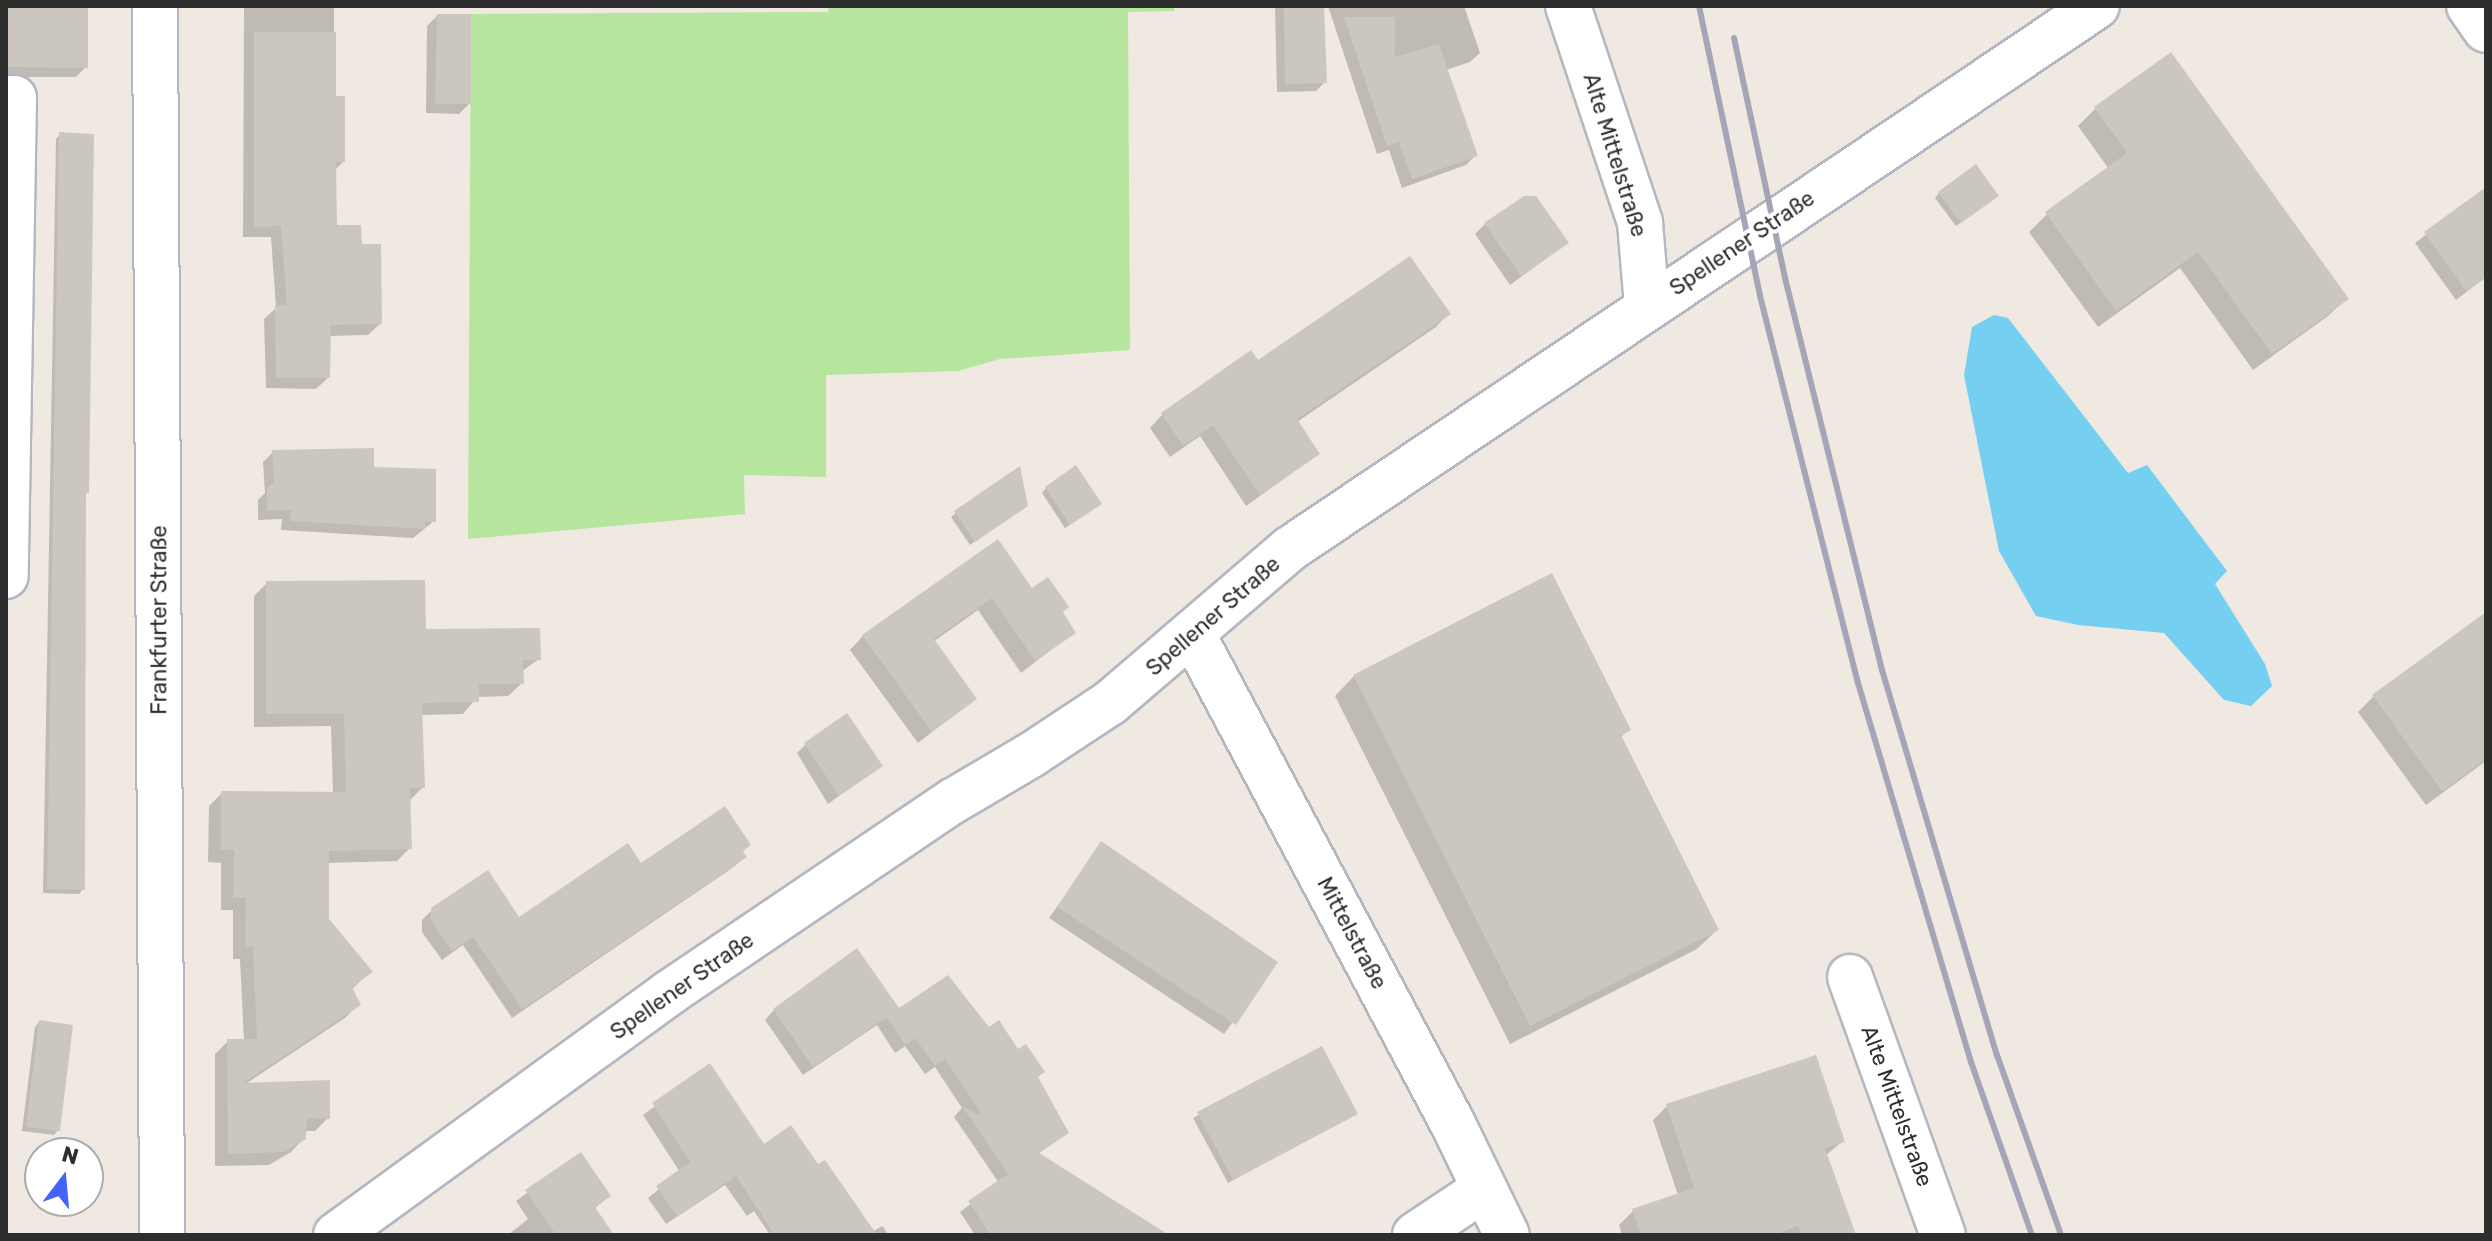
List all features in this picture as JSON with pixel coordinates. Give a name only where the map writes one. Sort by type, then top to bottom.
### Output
[{"type":"street","name":"Frankfurter Straße","points":[[155,6],[162,1235]]},
{"type":"street","name":"Alte Mittelstraße","points":[[1568,6],[1640,223],[1647,307]]},
{"type":"street","name":"Spellener Straße","points":[[336,1235],[669,993],[953,801],[1110,703],[1291,548],[2097,6]]},
{"type":"street","points":[[2469,6],[2486,30]]},
{"type":"street","points":[[6,98],[14,98],[6,576]]},
{"type":"street","name":"Mittelstraße","points":[[1192,633],[1507,1235]]},
{"type":"street","name":"Alte Mittelstraße","points":[[1850,977],[1943,1235]]},
{"type":"street","points":[[1415,1235],[1484,1189]]},
{"type":"green space","points":[[829,6],[1174,6],[1174,11],[1128,12],[1130,350],[1000,359],[958,371],[826,375],[826,477],[744,475],[745,514],[468,539],[471,14],[828,12]]},
{"type":"water","points":[[1994,315],[2008,318],[2128,473],[2147,465],[2227,571],[2215,584],[2265,664],[2272,686],[2251,706],[2224,700],[2164,633],[2078,625],[2036,616],[1999,551],[1964,375],[1972,327]]},
{"type":"building","points":[[6,6],[88,6],[88,68],[6,67]]},
{"type":"building","points":[[1284,6],[1324,6],[1327,83],[1285,84]]},
{"type":"building","points":[[437,14],[471,14],[471,104],[435,104]]},
{"type":"building","points":[[1344,17],[1395,17],[1395,57],[1439,44],[1478,156],[1412,179],[1399,142],[1387,146]]},
{"type":"building","points":[[254,32],[336,32],[336,96],[345,96],[345,162],[336,162],[337,225],[361,225],[362,244],[381,244],[382,324],[331,325],[330,378],[276,378],[275,306],[287,305],[281,226],[254,227]]},
{"type":"building","points":[[2171,52],[2349,299],[2272,354],[2198,252],[2116,311],[2045,212],[2127,153],[2094,107]]},
{"type":"building","points":[[59,132],[94,134],[89,493],[86,493],[85,890],[47,889]]},
{"type":"building","points":[[1976,164],[1999,196],[1961,223],[1938,192]]},
{"type":"building","points":[[2486,187],[2486,277],[2466,291],[2424,232]]},
{"type":"building","points":[[1524,196],[1536,196],[1569,243],[1521,276],[1484,223]]},
{"type":"building","points":[[1410,256],[1451,314],[1297,419],[1320,454],[1260,495],[1213,425],[1183,446],[1161,413],[1251,350],[1258,360]]},
{"type":"building","points":[[374,448],[374,467],[436,469],[436,522],[425,522],[425,529],[290,521],[291,510],[267,511],[267,488],[274,482],[272,450]]},
{"type":"building","points":[[1076,465],[1102,504],[1070,525],[1045,487]]},
{"type":"building","points":[[1020,466],[1028,506],[975,542],[954,511]]},
{"type":"building","points":[[998,539],[1032,588],[1048,577],[1069,607],[1063,612],[1076,633],[1035,661],[992,598],[934,639],[977,699],[932,732],[862,635]]},
{"type":"building","points":[[1552,573],[1631,730],[1621,735],[1719,930],[1530,1026],[1353,675]]},
{"type":"building","points":[[425,580],[426,629],[540,628],[541,660],[523,660],[524,684],[479,684],[479,702],[422,703],[425,788],[410,788],[412,849],[329,851],[329,919],[373,972],[352,987],[361,1005],[243,1083],[330,1080],[330,1119],[307,1118],[306,1139],[284,1152],[228,1154],[227,1039],[257,1039],[253,947],[245,947],[246,898],[233,898],[234,850],[221,850],[221,791],[346,792],[344,714],[266,714],[266,581]]},
{"type":"building","points":[[2486,612],[2486,759],[2442,791],[2372,695]]},
{"type":"building","points":[[847,713],[883,766],[839,796],[804,743]]},
{"type":"building","points":[[725,806],[751,845],[743,851],[747,857],[522,1009],[473,937],[452,951],[431,921],[431,908],[488,870],[519,917],[628,843],[641,863]]},
{"type":"building","points":[[1101,841],[1278,962],[1236,1025],[1057,907]]},
{"type":"building","points":[[857,948],[899,1008],[948,975],[989,1027],[999,1020],[1018,1049],[1026,1044],[1045,1072],[1038,1077],[1069,1133],[1039,1153],[1169,1235],[991,1235],[968,1201],[1008,1174],[962,1106],[978,1115],[981,1113],[945,1059],[935,1066],[915,1038],[905,1045],[887,1017],[813,1067],[773,1009]]},
{"type":"building","points":[[39,1020],[73,1025],[60,1131],[26,1127]]},
{"type":"building","points":[[1322,1046],[1358,1114],[1233,1180],[1197,1112]]},
{"type":"building","points":[[1816,1055],[1845,1142],[1825,1148],[1856,1235],[1801,1235],[1798,1226],[1773,1235],[1641,1235],[1632,1209],[1694,1188],[1666,1104]]},
{"type":"building","points":[[710,1063],[764,1144],[791,1125],[818,1164],[825,1160],[877,1235],[775,1235],[736,1176],[677,1216],[656,1186],[690,1162],[652,1103]]},
{"type":"building","points":[[581,1152],[611,1196],[595,1207],[614,1235],[556,1235],[525,1190]]},
{"type":"railway","points":[[1699,6],[1760,296],[1858,683],[1971,1062],[2032,1235]]},
{"type":"railway","points":[[1734,38],[1785,278],[1882,670],[1997,1055],[2061,1235]]}]
